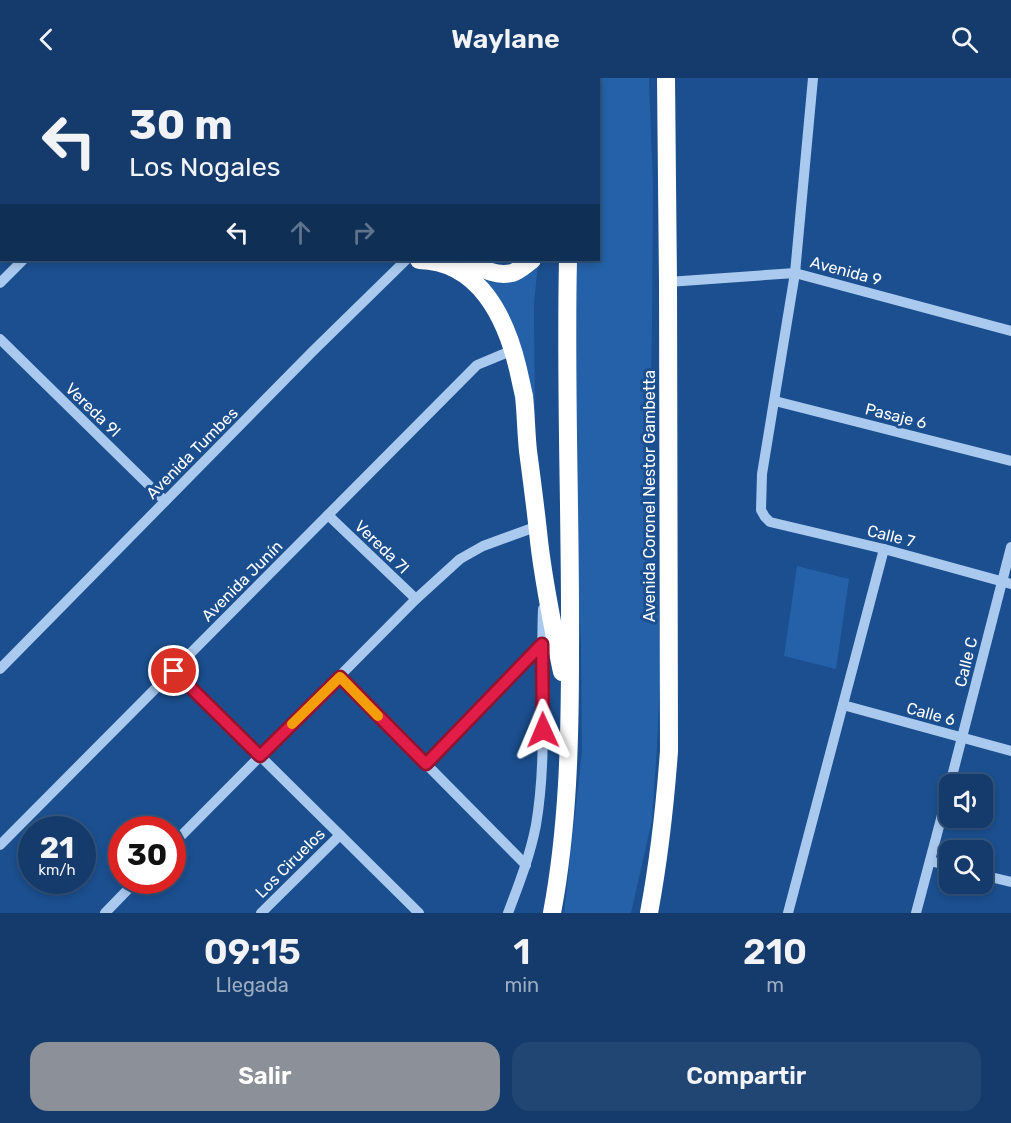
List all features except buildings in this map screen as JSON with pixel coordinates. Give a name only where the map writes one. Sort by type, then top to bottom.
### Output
[{"type":"highway","name":"Avenida Coronel Nestor Gambetta","points":[[649,913],[664,817],[669,751],[666,78]]},
{"type":"highway","points":[[437,261],[456,270],[476,264],[495,274],[514,273],[531,261]]},
{"type":"highway","points":[[552,913],[559,876],[566,808],[570,712],[568,261]]},
{"type":"highway","points":[[468,265],[473,281],[491,302],[503,322],[513,350],[523,394],[544,581],[570,712]]},
{"type":"street","points":[[775,401],[795,273],[813,78]]},
{"type":"street","points":[[1,279],[22,261]]},
{"type":"street","name":"Avenida Tumbes","points":[[0,669],[313,351],[405,261]]},
{"type":"street","name":"Avenida 9","points":[[668,282],[795,273],[1011,331]]},
{"type":"street","name":"Vereda 9I","points":[[0,339],[165,501]]},
{"type":"street","name":"Avenida Junín","points":[[0,845],[477,365],[513,350]]},
{"type":"street","name":"Pasaje 6","points":[[775,401],[1011,461]]},
{"type":"street","name":"Calle 7","points":[[775,401],[762,474],[761,510],[770,522],[884,549],[1006,583]]},
{"type":"street","name":"Vereda 7I","points":[[328,515],[416,599]]},
{"type":"street","points":[[186,831],[416,599],[460,559],[483,546],[538,526]]},
{"type":"street","name":"Calle C","points":[[953,774],[1006,583],[1011,547]]},
{"type":"street","points":[[788,913],[884,549]]},
{"type":"street","points":[[508,913],[526,865],[536,826],[543,750],[544,581]]},
{"type":"street","points":[[426,764],[542,644]]},
{"type":"street","points":[[174,671],[419,913]]},
{"type":"street","points":[[340,677],[526,865]]},
{"type":"street","name":"Calle 6","points":[[843,705],[1011,751]]},
{"type":"street","name":"Calle C","points":[[916,913],[939,827]]},
{"type":"street","name":"Los Ciruelos","points":[[261,913],[340,835]]},
{"type":"street","points":[[930,861],[939,863]]},
{"type":"street","points":[[993,878],[1011,882]]},
{"type":"street","points":[[105,913],[123,894]]},
{"type":"shaded area","points":[[600,78],[649,78],[653,188],[650,439],[661,659],[652,820],[631,913],[564,913],[582,752],[581,644],[575,533],[577,261],[600,261]]},
{"type":"shaded area","points":[[538,264],[534,304],[535,423],[482,279],[499,283],[506,282],[519,278]]},
{"type":"shaded area","points":[[797,566],[849,579],[836,669],[784,656]]},
{"type":"slow traffic","points":[[292,724],[340,677],[378,716]]},
{"type":"route","points":[[174,671],[260,756],[340,677],[426,764],[542,644],[543,730]]}]
